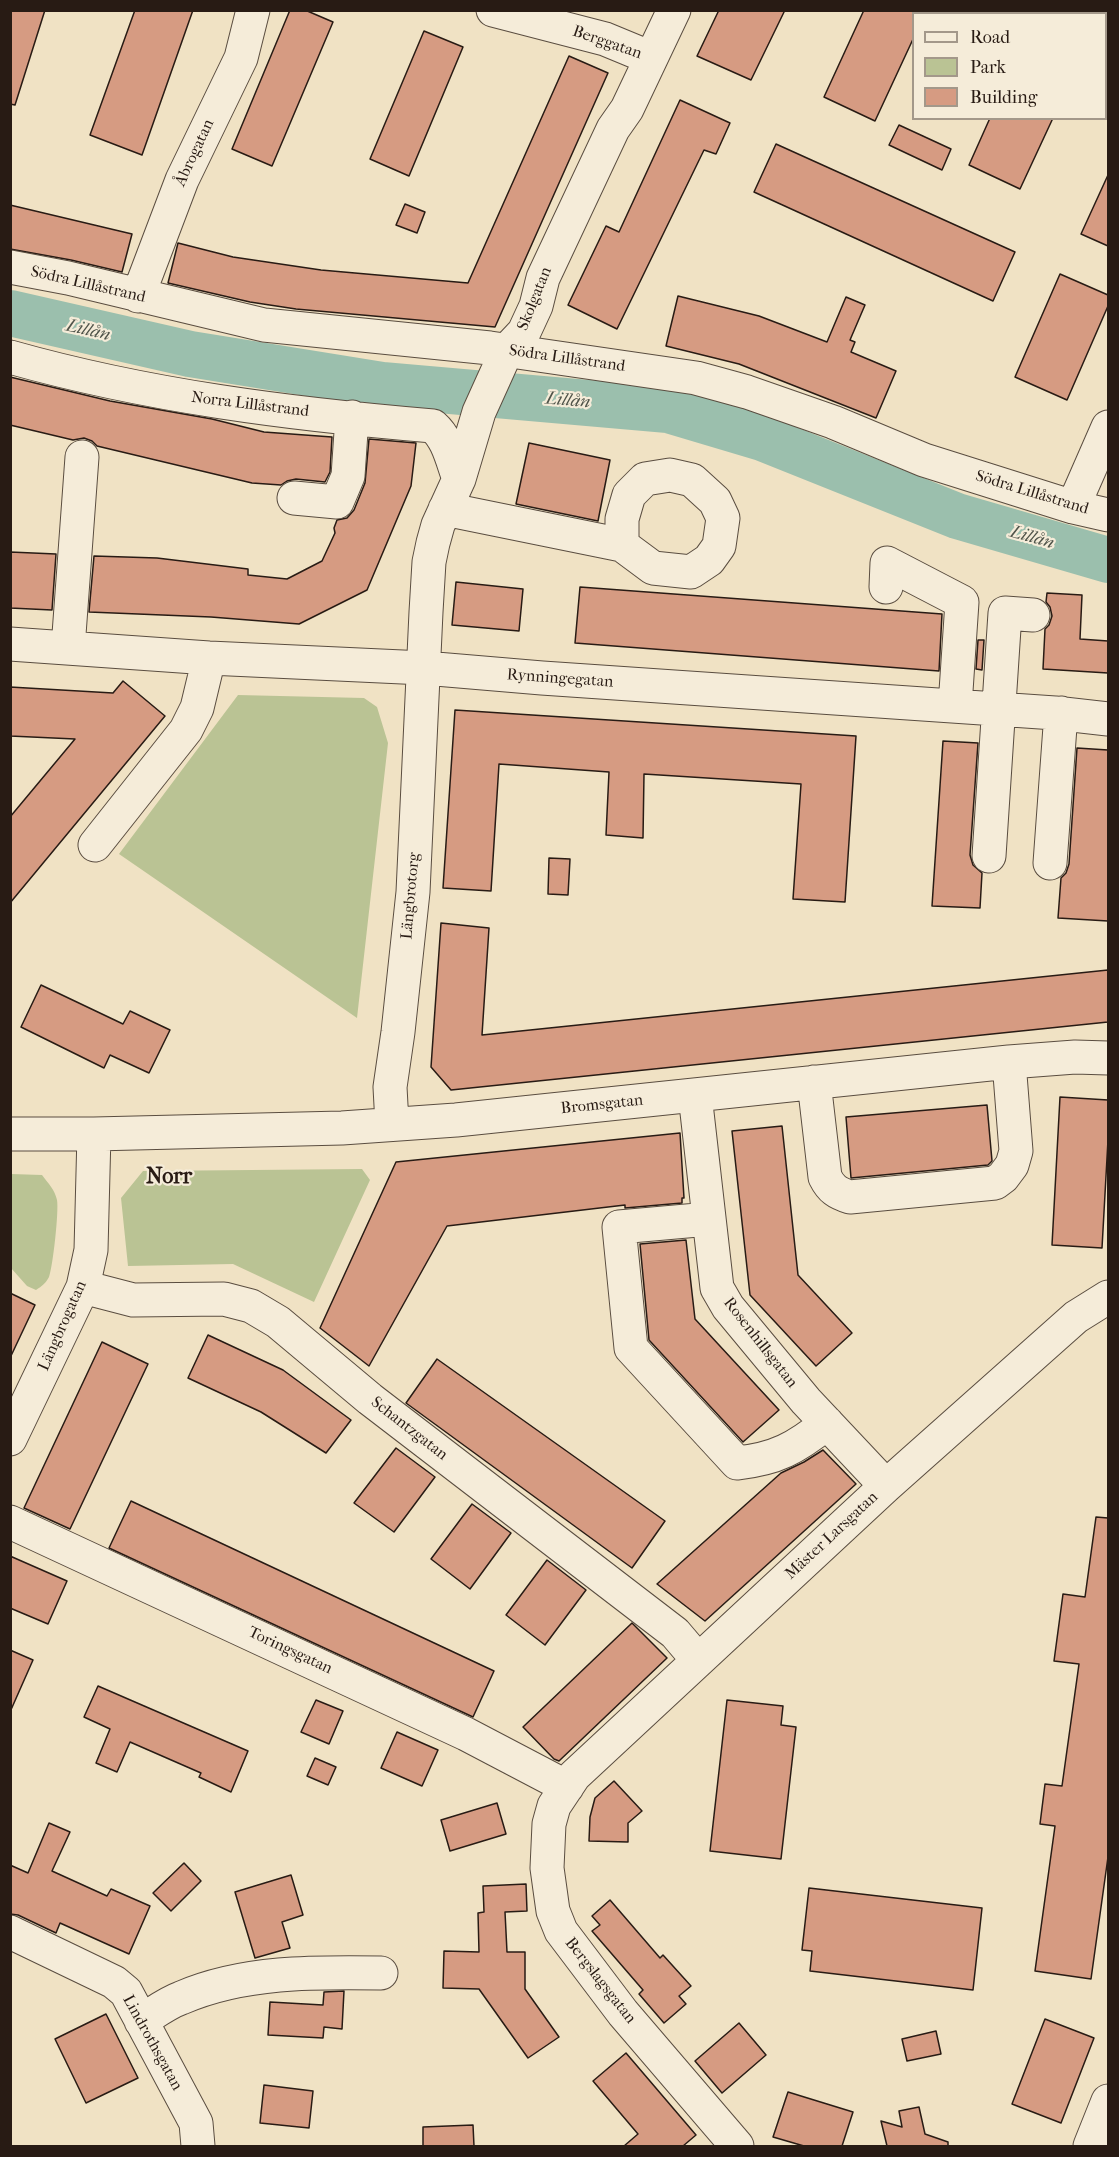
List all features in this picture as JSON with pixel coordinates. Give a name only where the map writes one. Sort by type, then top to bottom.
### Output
[{"type":"street","name":"Åbrogatan","points":[[138,296],[182,180],[241,58],[253,10]]},
{"type":"street","name":"Berggatan","points":[[493,10],[605,39],[651,58]]},
{"type":"street","name":"Skolgatan","points":[[424,668],[429,562],[438,525],[459,479],[479,412],[501,363],[524,332],[536,306],[548,267],[613,129],[627,109],[674,10]]},
{"type":"street","name":"Södra Lillåstrand","points":[[10,267],[68,278],[264,326],[501,363],[651,370],[696,378],[747,392],[833,422],[924,460],[1073,507],[1108,515]]},
{"type":"street","name":"Norra Lillåstrand","points":[[10,357],[69,373],[179,396],[433,426],[446,443],[459,479]]},
{"type":"street","points":[[294,498],[337,502],[348,476],[352,417]]},
{"type":"street","points":[[1073,507],[1108,427]]},
{"type":"street","points":[[68,648],[82,457]]},
{"type":"street","points":[[445,509],[622,545]]},
{"type":"street","points":[[886,587],[887,563],[962,602],[955,706]]},
{"type":"street","points":[[989,856],[1005,613],[1033,615]]},
{"type":"street","name":"Rynningegatan","points":[[10,644],[209,658],[424,668],[1061,713],[1108,719]]},
{"type":"street","points":[[95,844],[186,730],[196,708],[209,658]]},
{"type":"street","name":"Längbrotorg","points":[[392,1124],[390,1087],[413,892],[424,668]]},
{"type":"street","points":[[1050,863],[1061,713]]},
{"type":"street","name":"Bromsgatan","points":[[10,1134],[342,1128],[456,1120],[1009,1062],[1075,1057],[1108,1058]]},
{"type":"street","points":[[814,1082],[825,1177],[830,1187],[838,1193],[850,1197],[995,1183],[1012,1165],[1016,1151],[1009,1062]]},
{"type":"street","name":"Rosenhillsgatan","points":[[695,1095],[717,1288],[728,1307],[827,1423],[886,1486]]},
{"type":"street","name":"Längbrogatan","points":[[10,1439],[83,1287],[91,1250],[94,1134]]},
{"type":"street","points":[[709,1219],[619,1227],[631,1348],[737,1463],[774,1457],[805,1440],[827,1423]]},
{"type":"street","name":"Schantzgatan","points":[[83,1287],[133,1300],[224,1299],[251,1306],[278,1322],[370,1399],[675,1633],[698,1660]]},
{"type":"street","name":"Mäster Larsgatan","points":[[567,1787],[574,1776],[886,1486],[1076,1317],[1108,1297]]},
{"type":"street","name":"Toringsgatan","points":[[10,1522],[466,1734],[567,1787]]},
{"type":"street","name":"Bergslagsgatan","points":[[567,1787],[554,1806],[549,1824],[547,1868],[553,1911],[561,1931],[623,2013],[736,2146]]},
{"type":"street","name":"Lindrothsgatan","points":[[10,1932],[114,1982],[126,1992],[196,2124],[198,2146]]},
{"type":"street","points":[[141,2021],[180,1998],[233,1980],[321,1972],[381,1973]]},
{"type":"street","points":[[1090,2146],[1108,2101]]},
{"type":"green space","points":[[238,695],[364,698],[377,707],[388,743],[357,1018],[119,854]]},
{"type":"green space","points":[[362,1169],[370,1180],[314,1302],[233,1264],[128,1266],[121,1198],[143,1171]]},
{"type":"green space","points":[[11,1174],[42,1175],[57,1200],[51,1271],[47,1281],[36,1290],[27,1286],[11,1268]]},
{"type":"building","points":[[10,10],[45,10],[15,105],[10,104]]},
{"type":"building","points":[[135,10],[193,10],[142,155],[90,135]]},
{"type":"building","points":[[290,10],[305,10],[333,22],[272,166],[232,149]]},
{"type":"building","points":[[719,10],[785,10],[751,80],[697,56]]},
{"type":"building","points":[[864,10],[914,10],[912,12],[912,41],[875,121],[824,97]]},
{"type":"building","points":[[424,31],[463,47],[409,176],[370,159]]},
{"type":"building","points":[[569,56],[608,73],[495,327],[296,309],[250,302],[168,283],[178,243],[233,257],[321,270],[468,283]]},
{"type":"building","points":[[680,100],[730,123],[716,154],[704,150],[617,329],[568,305],[606,226],[619,232]]},
{"type":"building","points":[[989,120],[1052,120],[1020,189],[969,165]]},
{"type":"building","points":[[899,125],[951,149],[942,170],[889,145]]},
{"type":"building","points":[[776,144],[1015,252],[993,301],[754,192]]},
{"type":"building","points":[[1108,175],[1108,246],[1081,234]]},
{"type":"building","points":[[405,204],[425,212],[417,233],[396,225]]},
{"type":"building","points":[[10,205],[132,234],[122,272],[10,249]]},
{"type":"building","points":[[1060,274],[1108,295],[1108,306],[1067,400],[1015,377]]},
{"type":"building","points":[[678,296],[759,316],[827,342],[846,297],[865,305],[850,340],[855,342],[851,352],[896,371],[876,418],[739,364],[666,346]]},
{"type":"building","points":[[10,377],[110,401],[212,419],[264,432],[332,437],[330,472],[325,482],[296,479],[281,485],[252,483],[97,446],[84,438],[73,440],[10,425]]},
{"type":"building","points":[[369,439],[416,443],[411,486],[367,590],[299,624],[211,617],[89,612],[94,556],[157,558],[248,569],[248,575],[287,579],[322,561],[335,533],[337,520],[347,518],[354,510],[365,483]]},
{"type":"building","points":[[529,443],[610,460],[598,521],[516,504]]},
{"type":"building","points":[[10,552],[56,554],[52,610],[10,608]]},
{"type":"building","points":[[456,582],[523,589],[519,631],[452,625]]},
{"type":"building","points":[[580,587],[942,614],[939,671],[575,643]]},
{"type":"building","points":[[1047,593],[1082,595],[1080,639],[1108,641],[1108,673],[1043,669],[1045,629],[1052,616],[1046,602]]},
{"type":"building","points":[[978,640],[984,640],[982,670],[976,669]]},
{"type":"building","points":[[123,681],[165,716],[10,903],[10,817],[75,739],[10,736],[10,687],[113,693]]},
{"type":"building","points":[[455,710],[856,736],[845,902],[793,899],[801,784],[644,774],[643,838],[606,835],[609,772],[499,764],[491,891],[443,888]]},
{"type":"building","points":[[943,741],[978,743],[970,855],[973,865],[982,873],[980,908],[932,906]]},
{"type":"building","points":[[1077,748],[1108,750],[1108,921],[1058,918],[1061,878],[1066,873],[1069,864]]},
{"type":"building","points":[[549,858],[570,859],[568,895],[548,894]]},
{"type":"building","points":[[441,923],[489,928],[482,1035],[1108,970],[1108,1022],[451,1090],[431,1067]]},
{"type":"building","points":[[41,985],[123,1024],[130,1011],[170,1030],[149,1073],[110,1055],[104,1068],[21,1027]]},
{"type":"building","points":[[1060,1097],[1108,1100],[1102,1248],[1052,1245]]},
{"type":"building","points":[[987,1105],[992,1161],[988,1165],[851,1178],[846,1117]]},
{"type":"building","points":[[782,1126],[798,1275],[852,1333],[816,1366],[750,1295],[732,1131]]},
{"type":"building","points":[[680,1133],[684,1198],[682,1198],[682,1203],[625,1208],[625,1205],[447,1226],[369,1366],[320,1328],[396,1162]]},
{"type":"building","points":[[686,1240],[695,1319],[779,1410],[743,1442],[649,1340],[640,1244]]},
{"type":"building","points":[[10,1293],[35,1305],[10,1358]]},
{"type":"building","points":[[208,1335],[283,1370],[351,1420],[326,1453],[261,1412],[188,1378]]},
{"type":"building","points":[[102,1342],[148,1364],[70,1529],[24,1508]]},
{"type":"building","points":[[437,1359],[665,1521],[632,1568],[406,1403]]},
{"type":"building","points":[[396,1448],[435,1477],[394,1532],[354,1503]]},
{"type":"building","points":[[823,1450],[856,1484],[705,1621],[657,1584],[781,1473]]},
{"type":"building","points":[[131,1501],[494,1671],[473,1717],[109,1548]]},
{"type":"building","points":[[472,1504],[511,1533],[470,1589],[431,1559]]},
{"type":"building","points":[[1096,1517],[1108,1518],[1108,1857],[1091,1979],[1035,1971],[1055,1826],[1040,1824],[1045,1784],[1062,1786],[1079,1664],[1054,1661],[1063,1594],[1085,1597]]},
{"type":"building","points":[[10,1556],[67,1581],[48,1624],[10,1608]]},
{"type":"building","points":[[547,1560],[586,1590],[545,1645],[506,1615]]},
{"type":"building","points":[[632,1623],[667,1658],[559,1761],[554,1759],[523,1727]]},
{"type":"building","points":[[10,1650],[33,1660],[10,1712]]},
{"type":"building","points":[[98,1686],[248,1751],[231,1792],[199,1777],[201,1773],[130,1742],[117,1772],[96,1763],[110,1729],[84,1717]]},
{"type":"building","points":[[316,1700],[343,1711],[329,1744],[301,1732]]},
{"type":"building","points":[[727,1700],[783,1706],[781,1725],[796,1727],[781,1859],[710,1851]]},
{"type":"building","points":[[397,1732],[438,1750],[422,1786],[381,1768]]},
{"type":"building","points":[[315,1758],[336,1767],[328,1785],[307,1776]]},
{"type":"building","points":[[614,1781],[642,1811],[628,1823],[628,1842],[589,1841],[590,1817],[595,1798]]},
{"type":"building","points":[[497,1803],[506,1834],[450,1851],[441,1820]]},
{"type":"building","points":[[49,1823],[70,1832],[52,1871],[107,1896],[111,1889],[150,1906],[129,1954],[60,1923],[56,1933],[18,1915],[10,1914],[10,1865],[28,1873]]},
{"type":"building","points":[[184,1863],[201,1881],[171,1911],[153,1893]]},
{"type":"building","points":[[291,1875],[303,1915],[282,1922],[290,1948],[255,1958],[235,1892]]},
{"type":"building","points":[[526,1884],[527,1911],[505,1912],[507,1952],[525,1952],[525,1989],[559,2037],[528,2058],[479,1989],[443,1988],[444,1951],[479,1952],[478,1913],[484,1912],[483,1886]]},
{"type":"building","points":[[809,1888],[982,1908],[973,1990],[810,1971],[812,1951],[802,1950]]},
{"type":"building","points":[[610,1900],[660,1958],[663,1955],[691,1986],[679,1996],[686,2004],[664,2023],[639,1994],[643,1990],[592,1931],[600,1925],[592,1916]]},
{"type":"building","points":[[344,1991],[342,2029],[324,2027],[323,2038],[268,2035],[270,2002],[323,2005],[324,1992]]},
{"type":"building","points":[[106,2014],[138,2078],[86,2103],[55,2039]]},
{"type":"building","points":[[1045,2019],[1094,2038],[1061,2123],[1012,2104]]},
{"type":"building","points":[[739,2023],[766,2055],[722,2093],[695,2061]]},
{"type":"building","points":[[936,2031],[941,2054],[907,2061],[902,2039]]},
{"type":"building","points":[[626,2053],[696,2135],[683,2146],[624,2146],[638,2134],[593,2081]]},
{"type":"building","points":[[264,2085],[313,2091],[309,2128],[260,2123]]},
{"type":"building","points":[[788,2092],[853,2112],[842,2146],[804,2146],[773,2137]]},
{"type":"building","points":[[919,2107],[925,2134],[948,2142],[948,2146],[887,2146],[881,2121],[902,2127],[899,2111]]},
{"type":"building","points":[[473,2125],[474,2146],[423,2146],[423,2127]]},
{"type":"waterway","name":"Lillån","points":[[10,313],[190,354],[382,385],[668,410],[762,438],[957,516],[1108,560]]},
{"type":"district","name":"Norr","points":[[169,1178]]}]
